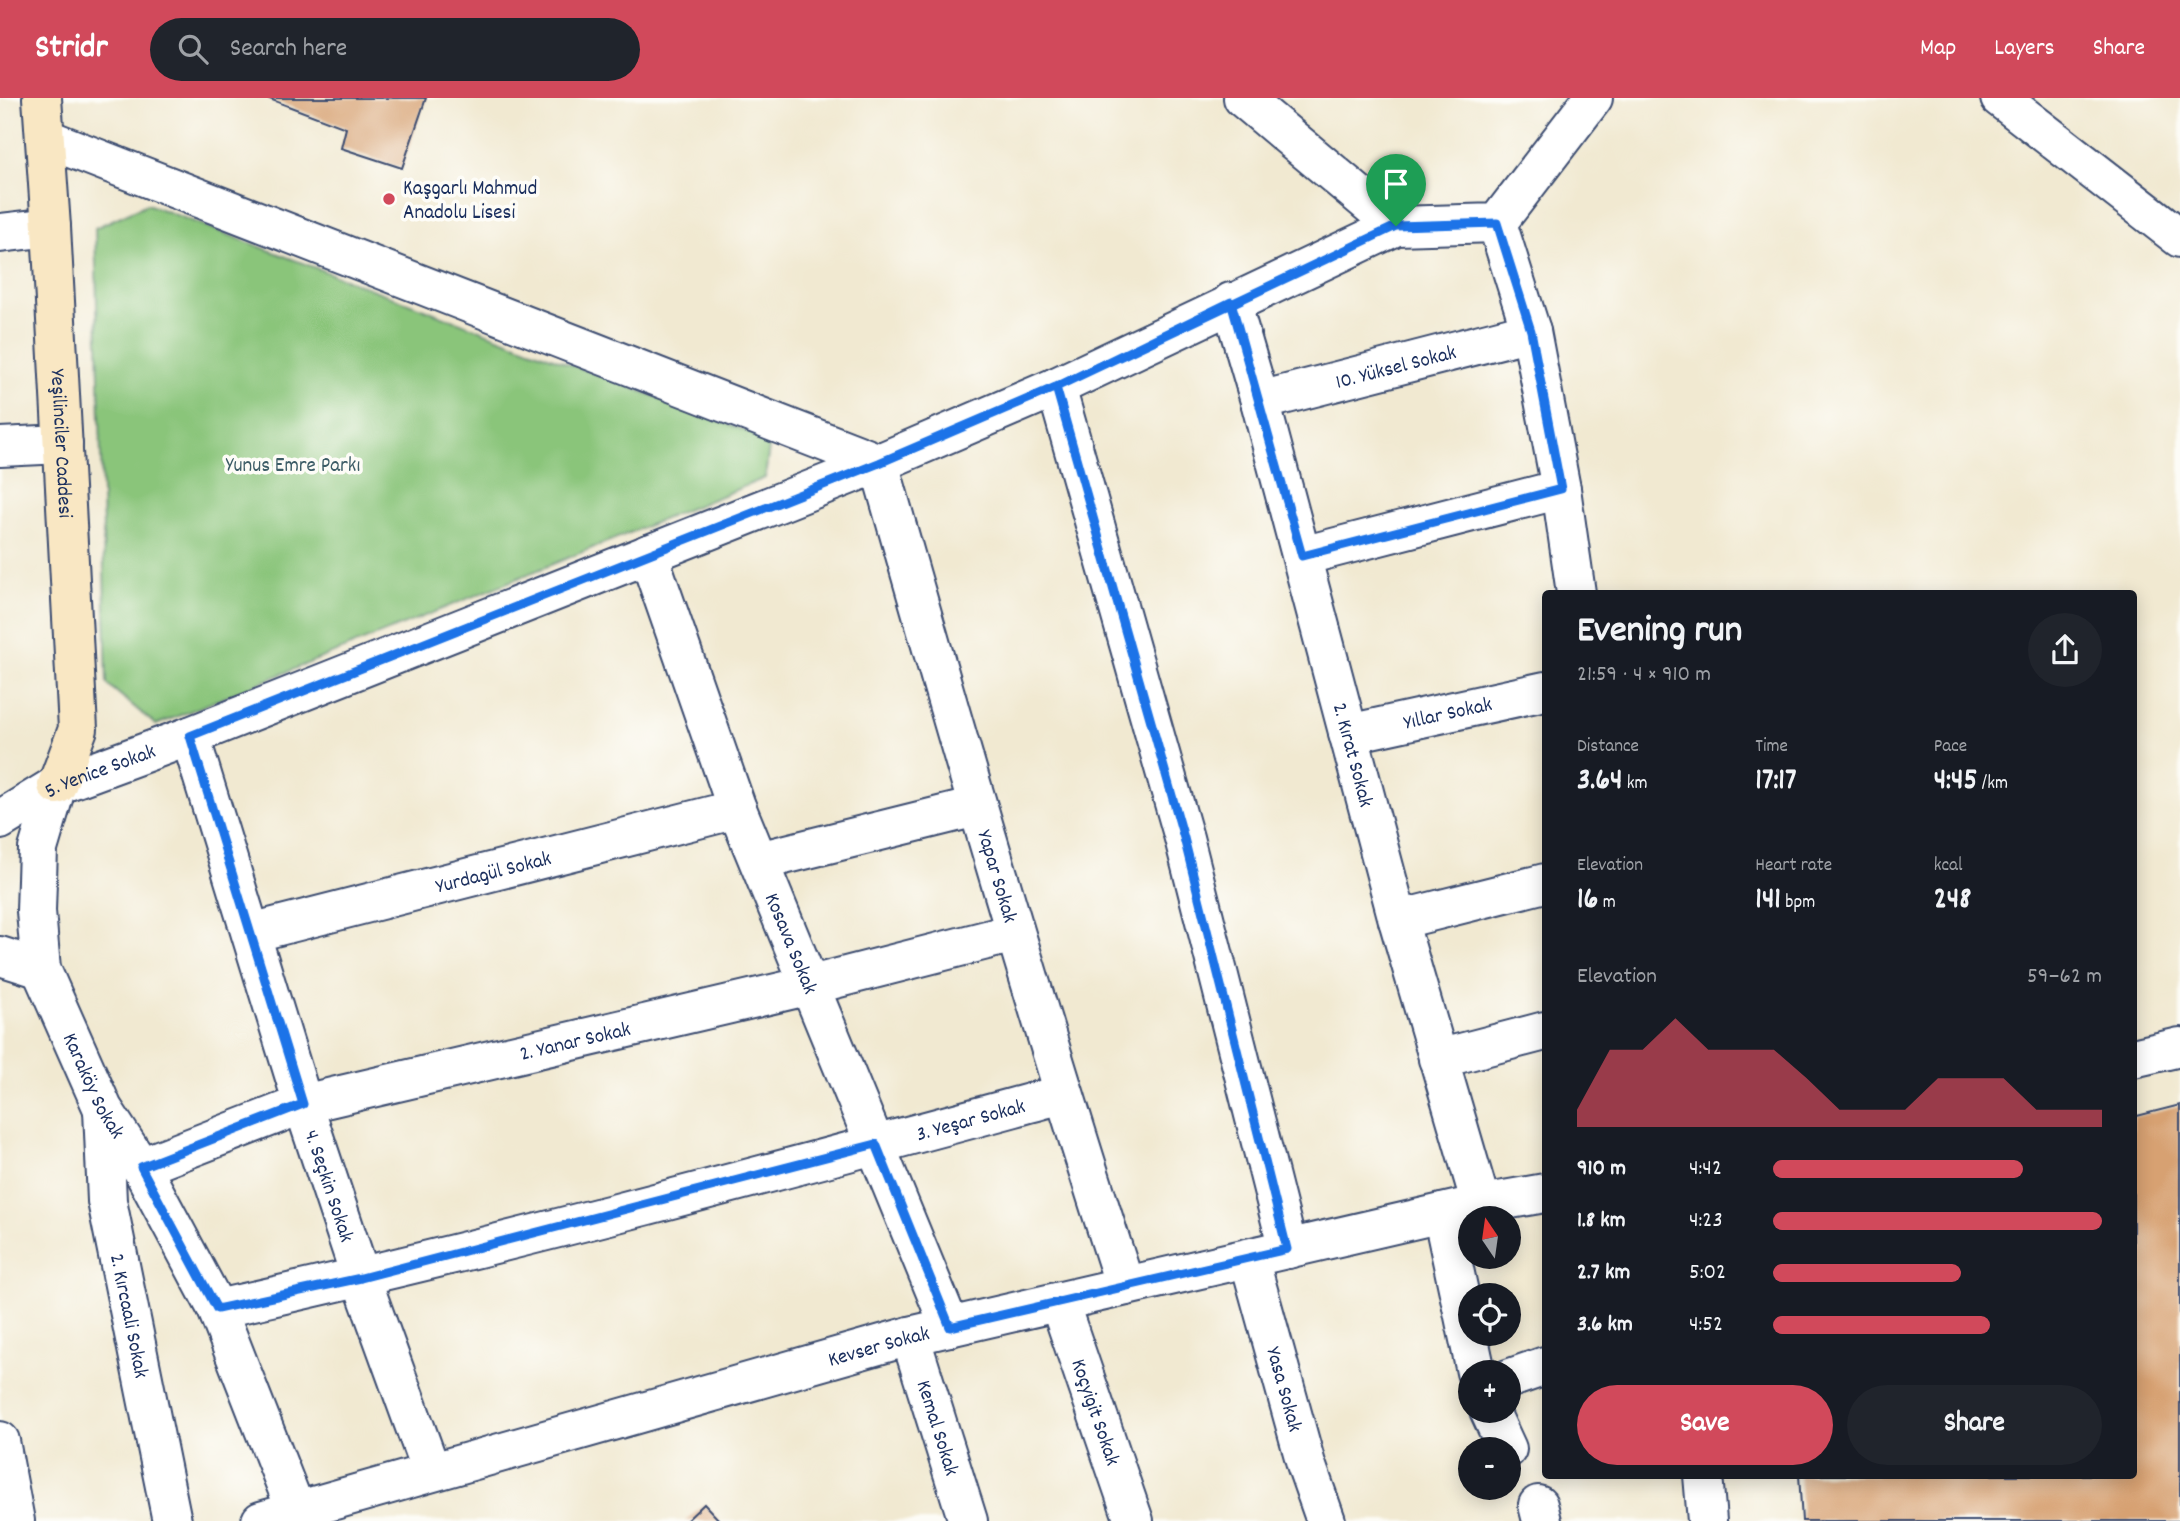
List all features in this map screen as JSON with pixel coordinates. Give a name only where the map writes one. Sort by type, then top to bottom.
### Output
[{"type":"main road","name":"Yeşilinciler Caddesi","points":[[42,98],[78,729],[57,785]]},
{"type":"street","points":[[1243,98],[1396,226]]},
{"type":"street","points":[[1576,590],[1561,489],[1531,331],[1497,223],[1593,98]]},
{"type":"street","points":[[2000,98],[2180,238]]},
{"type":"street","points":[[45,138],[879,463]]},
{"type":"street","name":"5. Yenice Sokak","points":[[0,820],[57,785],[190,736],[879,463],[1056,387],[1396,226],[1497,223]]},
{"type":"street","points":[[0,233],[51,226]]},
{"type":"street","name":"2. Kırat Sokak","points":[[1231,302],[1302,556],[1398,920],[1481,1204]]},
{"type":"street","name":"10. Yüksel Sokak","points":[[1260,401],[1531,331]]},
{"type":"street","points":[[1056,387],[1184,838],[1287,1249]]},
{"type":"street","points":[[0,447],[63,444]]},
{"type":"street","name":"Yapar Sokak","points":[[879,463],[976,807],[1063,1094],[1125,1286]]},
{"type":"street","points":[[1302,556],[1561,489]]},
{"type":"street","name":"Kosava Sokak","points":[[648,554],[737,809],[950,1327]]},
{"type":"street","name":"Yıllar Sokak","points":[[1348,734],[1542,692]]},
{"type":"street","name":"4. Seçkin Sokak","points":[[190,736],[303,1104],[361,1278],[431,1471]]},
{"type":"street","name":"Karaköy Sokak","points":[[57,785],[38,849],[36,911],[41,969],[103,1109],[141,1167],[217,1309],[285,1518]]},
{"type":"street","points":[[759,861],[976,807]]},
{"type":"street","name":"Yurdagül Sokak","points":[[251,933],[737,809]]},
{"type":"street","points":[[1398,920],[1542,884]]},
{"type":"street","name":"2. Yanar Sokak","points":[[141,1167],[303,1104],[811,985],[1014,933]]},
{"type":"street","points":[[0,956],[41,969]]},
{"type":"street","points":[[0,978],[41,969]]},
{"type":"street","points":[[1438,1059],[1542,1032]]},
{"type":"street","points":[[2137,1057],[2180,1047]]},
{"type":"street","name":"3. Yeşar Sokak","points":[[217,1309],[361,1278],[1063,1094]]},
{"type":"street","name":"2. Kırcaali Sokak","points":[[103,1109],[107,1201],[172,1521]]},
{"type":"street","name":"Kevser Sokak","points":[[285,1518],[431,1471],[910,1336],[1481,1204],[1542,1194]]},
{"type":"street","points":[[1442,1213],[1473,1360]]},
{"type":"street","name":"Yasa Sokak","points":[[1249,1258],[1306,1464],[1326,1521]]},
{"type":"street","name":"Koçyigit Sokak","points":[[1059,1301],[1134,1521]]},
{"type":"street","name":"Kemal Sokak","points":[[910,1336],[968,1521]]},
{"type":"street","points":[[1521,1374],[1542,1367]]},
{"type":"street","points":[[0,1441],[15,1521]]},
{"type":"street","points":[[1703,1479],[1707,1521]]},
{"type":"green space","name":"Yunus Emre Parkı","points":[[147,204],[770,440],[765,478],[156,725],[107,684],[95,228]]},
{"type":"building","name":"Kaşgarlı Mahmud Anadolu Lisesi","points":[[267,98],[426,98],[402,168],[341,148],[346,128]]},
{"type":"building","points":[[2180,1105],[2180,1521],[1802,1521],[1799,1479],[2137,1479],[2137,1116]]},
{"type":"building","points":[[704,1504],[720,1521],[686,1521]]},
{"type":"place","name":"Kaşgarlı Mahmud Anadolu Lisesi","points":[[389,199]]},
{"type":"route","points":[[1396,226],[1231,302],[1056,387],[879,463],[190,736],[303,1104],[141,1167],[217,1309],[361,1278],[876,1144],[950,1327],[1287,1249],[1184,838],[1056,387],[1143,345],[1231,302],[1302,556],[1561,489],[1531,331],[1497,223],[1396,226]]}]
